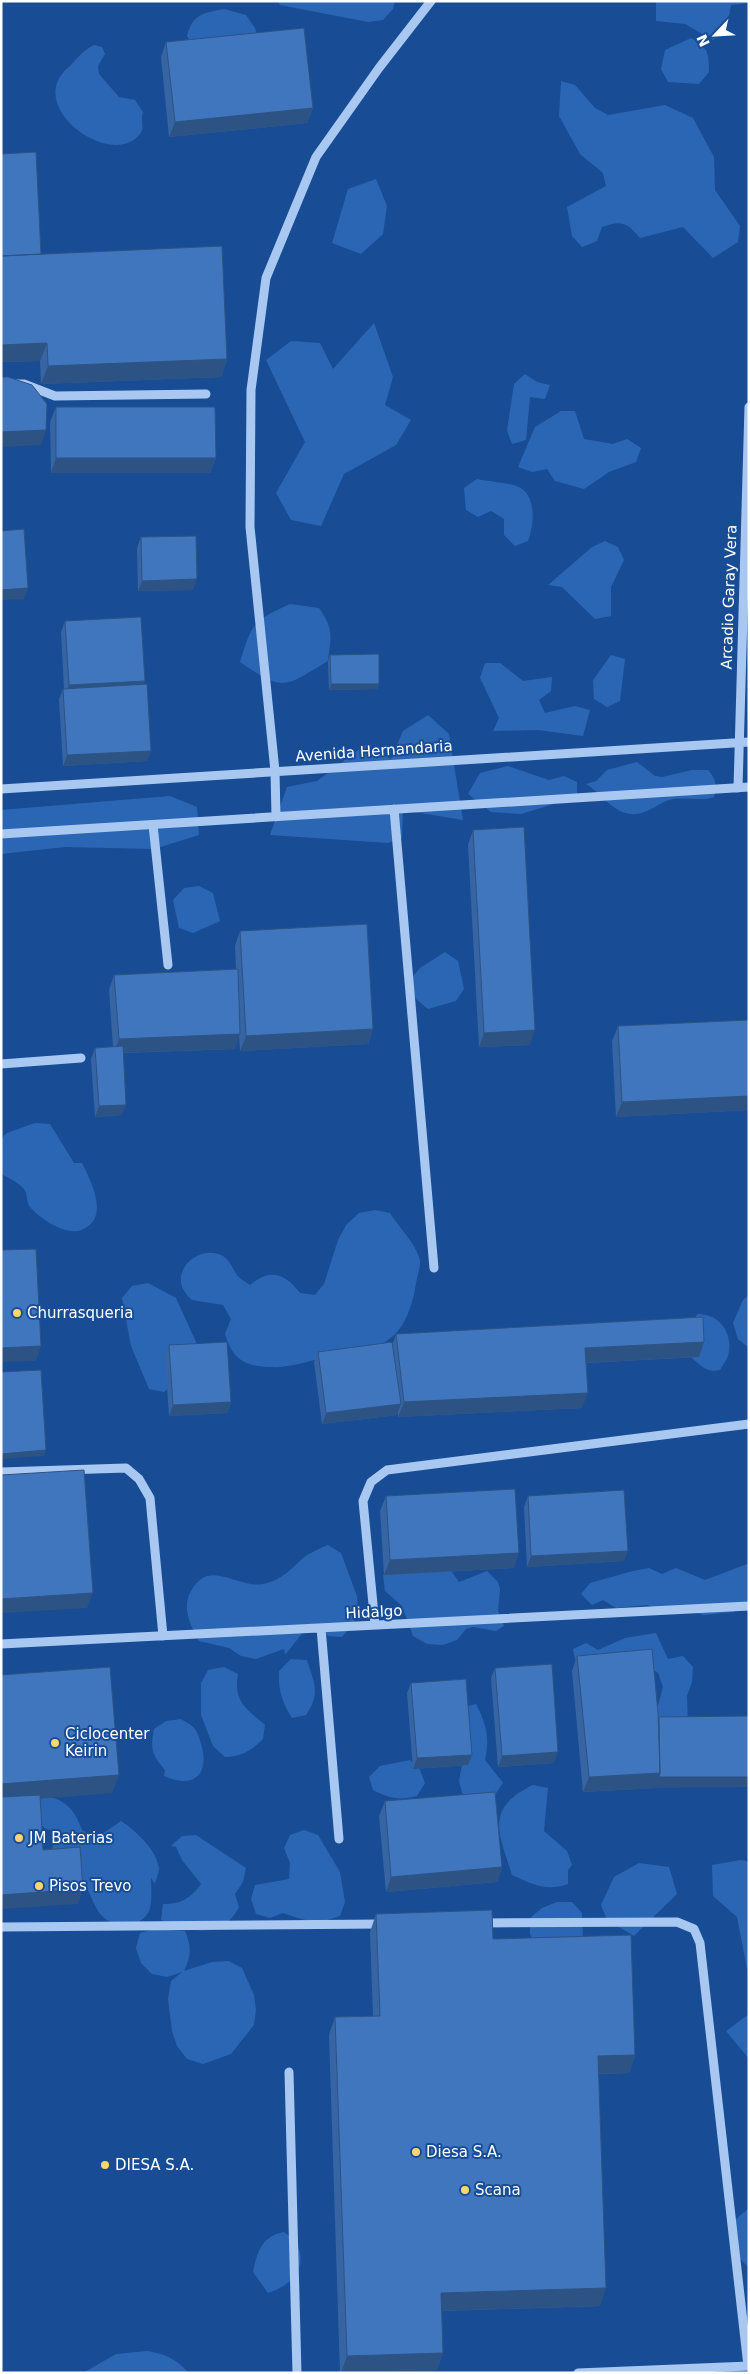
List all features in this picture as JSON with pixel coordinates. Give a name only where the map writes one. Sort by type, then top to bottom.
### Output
[{"type":"street","points":[[276,817],[275,771],[250,527],[251,390],[266,278],[316,157],[379,68],[431,1]]},
{"type":"street","points":[[1,384],[24,384],[55,396],[206,394]]},
{"type":"street","name":"Arcadio Garay Vera","points":[[738,788],[749,407]]},
{"type":"street","name":"Avenida Hernandaria","points":[[1,789],[749,742]]},
{"type":"street","points":[[1,834],[749,787]]},
{"type":"street","points":[[394,809],[434,1268]]},
{"type":"street","points":[[153,825],[168,966]]},
{"type":"street","points":[[1,1064],[80,1058]]},
{"type":"street","points":[[374,1625],[362,1501],[372,1482],[387,1470],[749,1424]]},
{"type":"street","points":[[1,1472],[126,1468],[139,1478],[150,1498],[164,1636]]},
{"type":"street","name":"Hidalgo","points":[[1,1644],[749,1606]]},
{"type":"street","points":[[321,1628],[339,1839]]},
{"type":"street","points":[[468,1923],[677,1922],[694,1930],[700,1943],[749,2366],[578,2373]]},
{"type":"street","points":[[1,1926],[389,1924]]},
{"type":"street","points":[[289,2072],[297,2373]]},
{"type":"shaded area","points":[[278,1],[395,1],[393,9],[383,20],[368,22],[280,5]]},
{"type":"shaded area","points":[[656,1],[749,1],[749,3],[731,5],[726,34],[713,40],[685,24],[656,21]]},
{"type":"shaded area","points":[[224,9],[246,15],[255,28],[259,43],[195,48],[187,36],[192,23],[200,15]]},
{"type":"shaded area","points":[[691,38],[701,44],[706,51],[709,60],[709,72],[699,84],[668,82],[661,69],[665,50]]},
{"type":"shaded area","points":[[94,45],[102,47],[105,54],[98,66],[99,74],[119,97],[135,100],[143,112],[141,132],[129,143],[115,145],[99,142],[84,135],[61,112],[56,97],[57,83],[61,75]]},
{"type":"shaded area","points":[[561,81],[575,85],[595,108],[608,115],[665,105],[693,118],[714,157],[715,190],[740,226],[738,242],[713,258],[683,227],[640,238],[627,226],[619,223],[602,227],[597,241],[582,247],[572,236],[567,207],[606,186],[603,173],[580,154],[559,116]]},
{"type":"shaded area","points":[[376,179],[387,206],[383,234],[361,254],[332,243],[348,189]]},
{"type":"shaded area","points":[[374,323],[393,377],[385,405],[411,420],[396,445],[344,474],[321,526],[291,520],[276,493],[305,442],[266,360],[291,341],[320,343],[333,369]]},
{"type":"shaded area","points":[[525,374],[537,382],[550,385],[545,399],[530,397],[526,440],[512,444],[507,430],[514,384]]},
{"type":"shaded area","points":[[561,411],[575,411],[584,439],[613,444],[627,439],[641,448],[636,462],[609,472],[584,489],[555,481],[547,469],[532,472],[518,467],[535,427]]},
{"type":"shaded area","points":[[477,479],[514,485],[525,491],[529,497],[533,512],[532,528],[528,541],[515,546],[504,535],[504,519],[491,511],[478,517],[466,510],[464,488]]},
{"type":"shaded area","points":[[605,541],[618,547],[624,560],[611,587],[611,616],[595,619],[562,587],[548,585],[592,547]]},
{"type":"shaded area","points":[[290,604],[319,608],[327,622],[330,633],[328,661],[292,681],[284,683],[275,682],[240,662],[251,631],[256,625],[268,615]]},
{"type":"shaded area","points":[[611,655],[625,659],[620,701],[607,707],[594,699],[593,680]]},
{"type":"shaded area","points":[[485,663],[500,663],[523,681],[552,677],[551,691],[539,700],[545,713],[575,706],[590,710],[583,736],[538,730],[493,731],[499,718],[480,678]]},
{"type":"shaded area","points":[[428,715],[449,734],[463,820],[403,810],[402,838],[388,843],[270,835],[287,787],[317,781],[365,745],[391,759],[403,731]]},
{"type":"shaded area","points":[[637,762],[655,776],[662,777],[692,770],[708,770],[715,782],[716,790],[714,797],[674,799],[644,812],[627,814],[613,806],[586,784],[596,781],[607,770]]},
{"type":"shaded area","points":[[508,766],[549,780],[564,776],[577,782],[577,797],[521,814],[491,812],[468,794],[480,773]]},
{"type":"shaded area","points":[[170,796],[197,807],[199,835],[154,849],[65,847],[1,854],[1,810]]},
{"type":"shaded area","points":[[199,886],[213,893],[220,921],[193,933],[179,928],[173,900],[184,888]]},
{"type":"shaded area","points":[[445,952],[458,961],[464,989],[456,1001],[428,1009],[416,999],[410,980],[420,968]]},
{"type":"shaded area","points":[[35,1123],[50,1124],[74,1163],[82,1163],[94,1189],[97,1209],[95,1217],[90,1225],[81,1230],[68,1230],[46,1221],[30,1207],[22,1187],[1,1174],[1,1139],[7,1133]]},
{"type":"shaded area","points":[[375,1210],[390,1213],[413,1245],[420,1263],[408,1315],[400,1329],[388,1340],[380,1344],[364,1350],[288,1366],[266,1367],[244,1362],[238,1358],[229,1345],[225,1334],[231,1319],[223,1305],[192,1300],[182,1287],[182,1272],[186,1265],[198,1256],[205,1253],[213,1253],[227,1259],[238,1276],[250,1285],[264,1276],[277,1275],[289,1281],[300,1293],[315,1295],[324,1284],[338,1240],[346,1225],[359,1213]]},
{"type":"shaded area","points":[[148,1283],[176,1298],[196,1342],[188,1372],[164,1392],[149,1389],[131,1346],[122,1298],[132,1286]]},
{"type":"shaded area","points":[[749,1295],[749,1348],[738,1339],[733,1323],[743,1300]]},
{"type":"shaded area","points":[[698,1314],[713,1317],[719,1321],[727,1333],[729,1340],[728,1356],[720,1370],[708,1370],[692,1358],[687,1326]]},
{"type":"shaded area","points":[[328,1545],[341,1553],[357,1596],[358,1612],[352,1626],[342,1637],[328,1636],[318,1625],[304,1631],[285,1655],[284,1649],[256,1659],[241,1656],[229,1648],[199,1641],[188,1617],[187,1604],[191,1591],[199,1581],[207,1576],[216,1575],[246,1583],[267,1583],[281,1577],[307,1555]]},
{"type":"shaded area","points":[[747,1564],[749,1565],[749,1606],[733,1612],[704,1615],[691,1611],[661,1610],[647,1605],[616,1608],[603,1600],[592,1605],[581,1594],[590,1583],[649,1568],[662,1574],[676,1568],[705,1580]]},
{"type":"shaded area","points":[[450,1569],[459,1582],[487,1571],[498,1582],[500,1589],[498,1611],[504,1626],[496,1631],[473,1627],[466,1629],[457,1640],[442,1645],[427,1644],[413,1636],[402,1606],[385,1591],[383,1575],[389,1571]]},
{"type":"shaded area","points":[[656,1633],[668,1659],[683,1656],[693,1667],[692,1682],[687,1696],[688,1724],[655,1717],[663,1687],[658,1673],[646,1665],[576,1664],[573,1649],[586,1643],[598,1650],[625,1638]]},
{"type":"shaded area","points":[[291,1659],[307,1660],[315,1688],[311,1707],[306,1715],[292,1718],[281,1696],[279,1684],[279,1671]]},
{"type":"shaded area","points":[[224,1667],[238,1674],[237,1691],[242,1704],[265,1725],[263,1739],[254,1747],[241,1754],[225,1757],[213,1746],[201,1715],[201,1683],[208,1670]]},
{"type":"shaded area","points":[[476,1704],[486,1731],[485,1760],[503,1783],[490,1802],[463,1796],[459,1781],[462,1765],[461,1708]]},
{"type":"shaded area","points":[[181,1719],[191,1725],[197,1732],[203,1758],[203,1766],[196,1778],[182,1781],[164,1776],[165,1770],[157,1760],[152,1747],[154,1729],[166,1721]]},
{"type":"shaded area","points":[[410,1760],[420,1770],[425,1783],[417,1796],[394,1798],[373,1790],[369,1777],[380,1766]]},
{"type":"shaded area","points":[[533,1785],[548,1788],[544,1831],[567,1851],[572,1865],[568,1870],[568,1884],[553,1887],[539,1886],[512,1875],[500,1835],[499,1823],[501,1813],[507,1803],[517,1794]]},
{"type":"shaded area","points":[[37,1795],[61,1801],[71,1809],[82,1830],[96,1838],[121,1821],[150,1847],[157,1861],[159,1872],[155,1884],[151,1878],[151,1905],[143,1919],[130,1925],[115,1924],[109,1921],[98,1911],[86,1886],[71,1886],[47,1858],[60,1832],[46,1829],[34,1820]]},
{"type":"shaded area","points":[[304,1830],[318,1835],[340,1872],[345,1902],[340,1916],[332,1919],[311,1921],[283,1913],[270,1918],[256,1914],[251,1899],[255,1885],[289,1879],[290,1863],[284,1848],[290,1835]]},
{"type":"shaded area","points":[[196,1835],[246,1868],[243,1882],[235,1894],[239,1907],[232,1918],[224,1925],[214,1929],[194,1930],[161,1920],[163,1904],[185,1900],[201,1884],[182,1860],[176,1847],[171,1846],[182,1836]]},
{"type":"shaded area","points":[[741,1860],[749,1862],[749,1979],[737,1917],[713,1896],[712,1865]]},
{"type":"shaded area","points":[[639,1863],[669,1867],[677,1894],[634,1936],[607,1920],[601,1905],[614,1877]]},
{"type":"shaded area","points":[[557,1902],[572,1902],[582,1913],[583,1938],[537,1949],[530,1934],[530,1918],[542,1908]]},
{"type":"shaded area","points":[[155,1929],[185,1931],[190,1951],[184,1971],[212,1962],[229,1961],[242,1968],[254,1995],[256,2010],[254,2025],[231,2054],[203,2064],[187,2059],[177,2046],[172,2031],[168,1999],[171,1981],[182,1972],[167,1977],[152,1974],[141,1963],[136,1948],[140,1933]]},
{"type":"shaded area","points":[[749,2014],[749,2059],[726,2031]]},
{"type":"shaded area","points":[[749,2208],[749,2268],[730,2249],[736,2219]]},
{"type":"shaded area","points":[[284,2232],[299,2249],[301,2258],[299,2267],[288,2283],[268,2293],[253,2272],[262,2246],[270,2237]]},
{"type":"shaded area","points":[[147,2351],[170,2358],[189,2373],[83,2373],[116,2354]]},
{"type":"building","points":[[304,28],[313,108],[175,122],[166,42]]},
{"type":"building","points":[[36,152],[41,254],[1,256],[1,154]]},
{"type":"building","points":[[222,246],[227,359],[48,366],[47,343],[1,345],[1,256]]},
{"type":"building","points":[[1,377],[8,377],[32,385],[47,404],[46,430],[1,432]]},
{"type":"building","points":[[56,407],[215,407],[216,458],[56,458]]},
{"type":"building","points":[[24,529],[28,588],[1,590],[1,531]]},
{"type":"building","points":[[196,536],[197,579],[142,581],[141,537]]},
{"type":"building","points":[[141,617],[145,681],[69,685],[65,621]]},
{"type":"building","points":[[379,654],[379,684],[331,684],[330,655]]},
{"type":"building","points":[[147,684],[151,751],[67,755],[63,689]]},
{"type":"building","points":[[524,827],[535,1030],[484,1033],[473,830]]},
{"type":"building","points":[[367,924],[373,1029],[246,1036],[240,931]]},
{"type":"building","points":[[238,969],[240,1034],[119,1039],[114,975]]},
{"type":"building","points":[[749,1020],[749,1096],[622,1102],[618,1026]]},
{"type":"building","points":[[123,1046],[126,1105],[99,1106],[95,1048]]},
{"type":"building","name":"Churrasqueria","points":[[36,1249],[41,1346],[1,1348],[1,1250]]},
{"type":"building","points":[[703,1317],[704,1342],[585,1348],[588,1393],[404,1402],[396,1334]]},
{"type":"building","points":[[227,1342],[231,1402],[173,1405],[169,1345]]},
{"type":"building","points":[[392,1342],[401,1404],[326,1413],[318,1352]]},
{"type":"building","points":[[41,1370],[46,1450],[1,1454],[1,1372]]},
{"type":"building","points":[[84,1470],[93,1593],[1,1599],[1,1475]]},
{"type":"building","points":[[515,1489],[519,1553],[390,1560],[386,1496]]},
{"type":"building","points":[[624,1490],[628,1551],[531,1556],[528,1496]]},
{"type":"building","points":[[652,1649],[658,1713],[660,1773],[589,1777],[577,1656]]},
{"type":"building","points":[[552,1664],[558,1752],[502,1756],[495,1668]]},
{"type":"building","name":"Ciclocenter Keirin","points":[[110,1667],[119,1775],[1,1784],[1,1675]]},
{"type":"building","points":[[466,1679],[472,1755],[417,1758],[411,1683]]},
{"type":"building","points":[[749,1716],[749,1777],[659,1777],[659,1717]]},
{"type":"building","points":[[495,1792],[502,1867],[391,1877],[385,1801]]},
{"type":"building","points":[[40,1795],[43,1850],[80,1847],[83,1889],[1,1895],[1,1797]]},
{"type":"building","name":"Scana","points":[[492,1910],[493,1939],[631,1935],[635,2055],[598,2056],[606,2288],[441,2293],[443,2353],[347,2356],[335,2017],[380,2016],[376,1914]]},
{"type":"place","name":"Churrasqueria","points":[[17,1313]]},
{"type":"place","name":"Ciclocenter Keirin","points":[[55,1743]]},
{"type":"place","name":"JM Baterias","points":[[19,1838]]},
{"type":"place","name":"Pisos Trevo","points":[[39,1886]]},
{"type":"place","name":"Diesa S.A.","points":[[416,2152]]},
{"type":"place","name":"DIESA S.A.","points":[[105,2165]]},
{"type":"place","name":"Scana","points":[[465,2190]]}]
